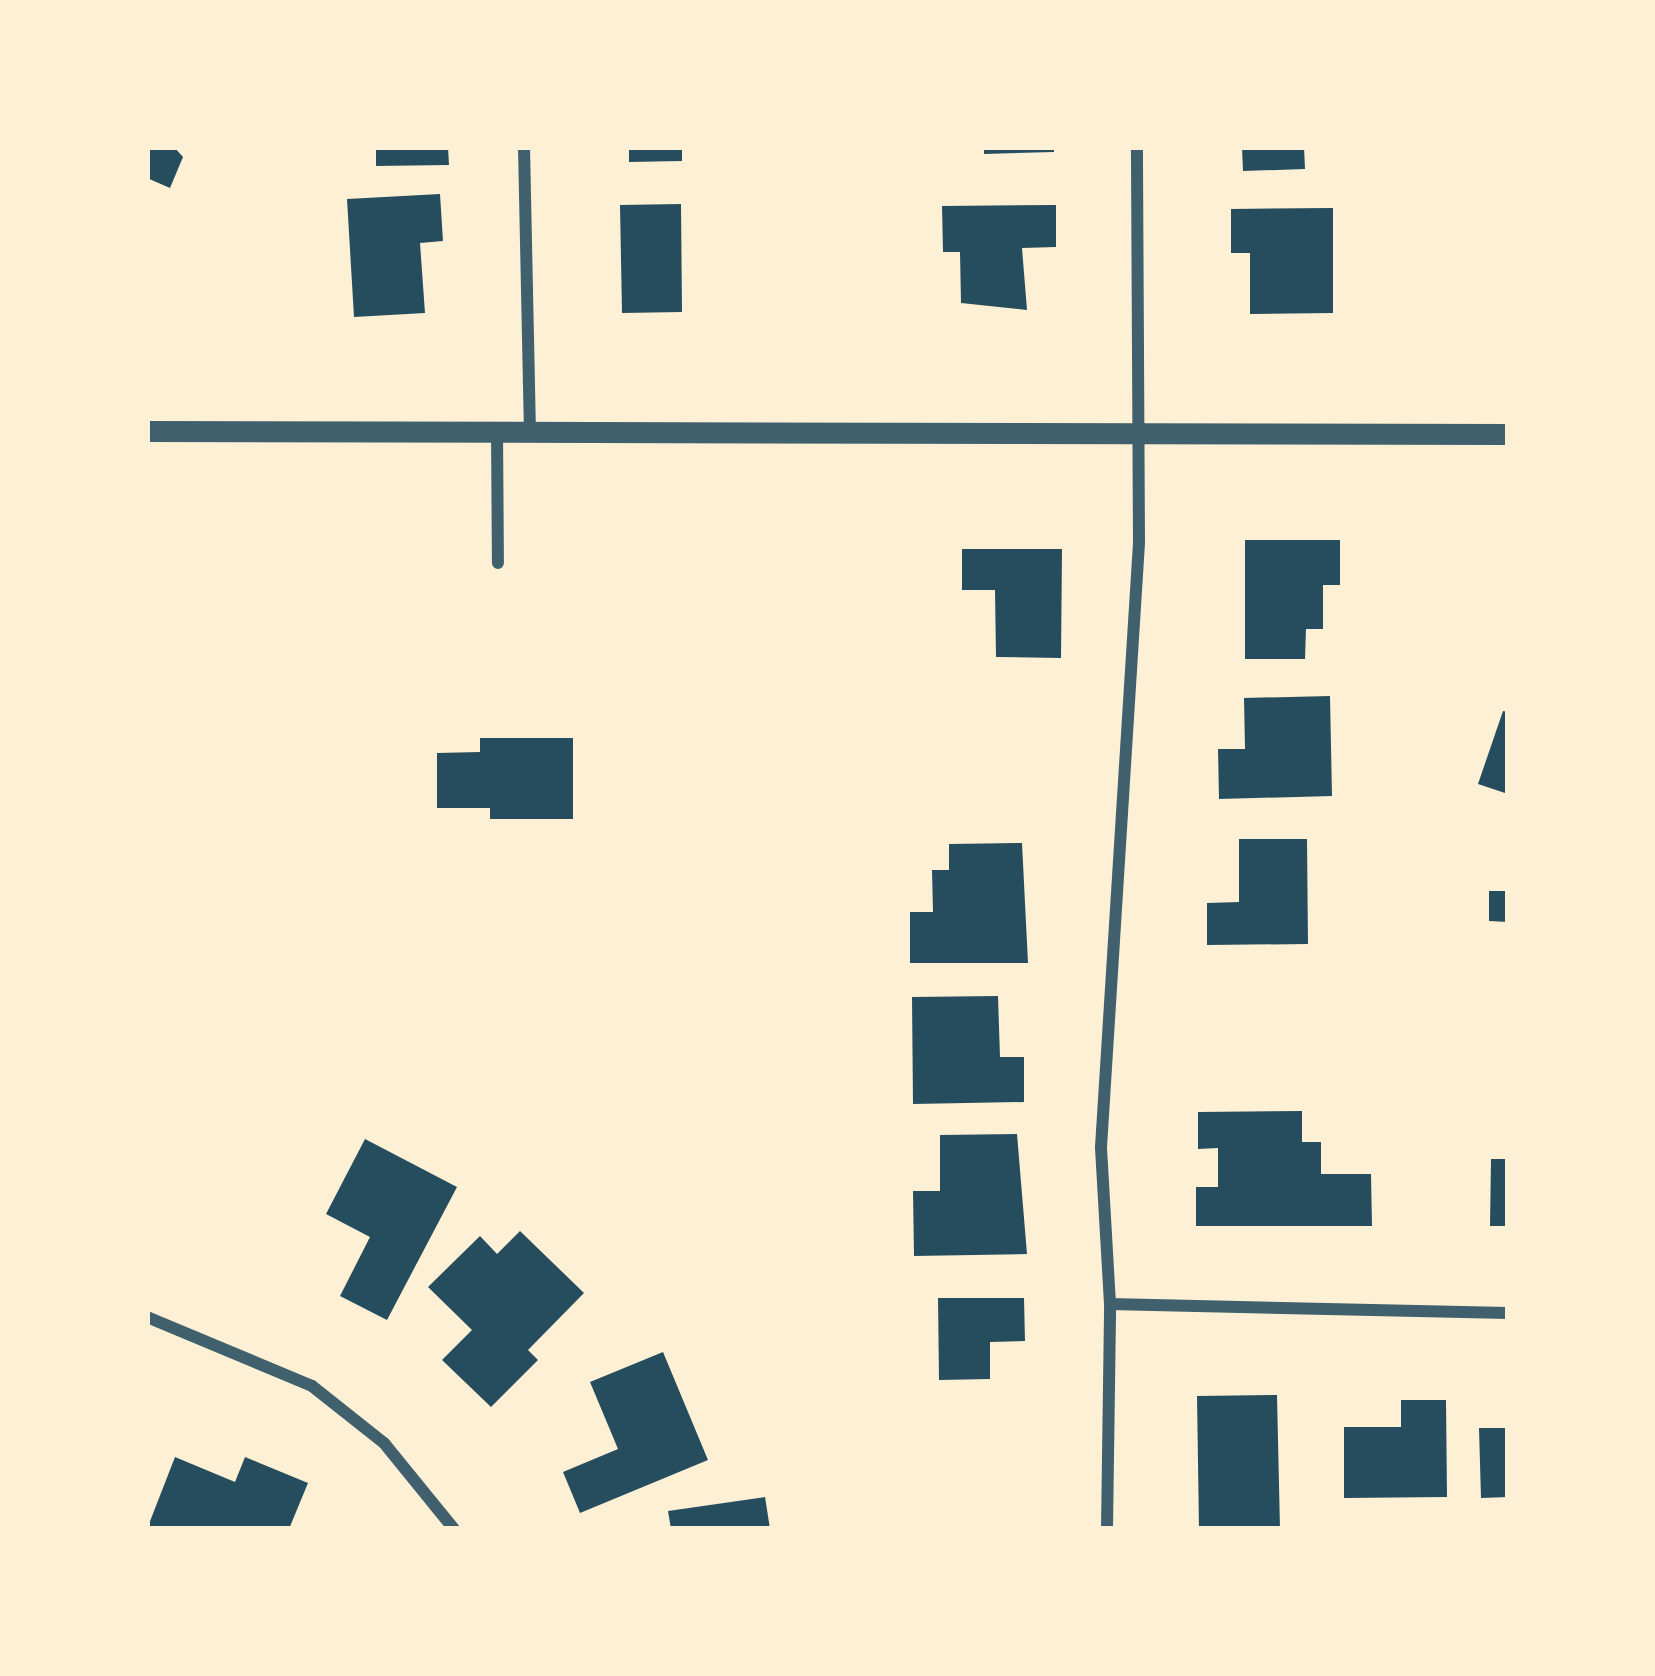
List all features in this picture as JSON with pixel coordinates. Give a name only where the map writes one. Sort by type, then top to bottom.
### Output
[{"type":"street","points":[[524,147],[530,428]]},
{"type":"street","points":[[1107,1529],[1110,1304],[1104,1034],[1133,689],[1137,147]]},
{"type":"street","points":[[147,431],[530,428],[1508,434]]},
{"type":"street","points":[[497,429],[497,563]]},
{"type":"street","points":[[1110,1304],[1508,1313]]},
{"type":"street","points":[[147,1317],[312,1386],[384,1443],[454,1529]]},
{"type":"building","points":[[147,147],[174,147],[183,157],[170,188],[147,178]]},
{"type":"building","points":[[376,147],[448,147],[449,165],[376,166]]},
{"type":"building","points":[[629,147],[682,147],[682,161],[629,162]]},
{"type":"building","points":[[984,147],[1054,147],[1054,152],[984,154]]},
{"type":"building","points":[[1242,147],[1304,147],[1305,169],[1243,171]]},
{"type":"building","points":[[440,194],[443,241],[420,243],[425,313],[354,317],[347,199]]},
{"type":"building","points":[[681,204],[682,312],[622,313],[620,205]]},
{"type":"building","points":[[1056,205],[1056,247],[1022,248],[1027,310],[961,303],[960,252],[943,252],[942,206]]},
{"type":"building","points":[[1333,208],[1333,313],[1250,314],[1250,253],[1231,253],[1231,209]]},
{"type":"building","points":[[1245,540],[1340,540],[1340,585],[1323,585],[1323,629],[1306,629],[1305,659],[1245,659]]},
{"type":"building","points":[[962,549],[1062,549],[1061,658],[996,657],[995,590],[962,590]]},
{"type":"building","points":[[1330,696],[1332,796],[1219,799],[1218,749],[1245,749],[1244,698]]},
{"type":"building","points":[[1503,711],[1508,712],[1508,794],[1478,784]]},
{"type":"building","points":[[480,738],[573,738],[573,819],[490,819],[490,808],[437,808],[437,753],[480,752]]},
{"type":"building","points":[[1239,839],[1307,839],[1308,944],[1207,945],[1207,903],[1239,902]]},
{"type":"building","points":[[1022,843],[1028,963],[910,963],[910,912],[933,912],[932,870],[949,870],[949,844]]},
{"type":"building","points":[[1489,891],[1508,891],[1508,922],[1489,921]]},
{"type":"building","points":[[998,996],[1000,1057],[1024,1057],[1024,1102],[913,1104],[912,997]]},
{"type":"building","points":[[1302,1111],[1302,1142],[1321,1142],[1321,1174],[1371,1174],[1372,1226],[1196,1226],[1196,1187],[1218,1187],[1218,1148],[1198,1149],[1198,1112]]},
{"type":"building","points":[[1017,1134],[1027,1254],[914,1256],[913,1191],[940,1191],[940,1135]]},
{"type":"building","points":[[365,1139],[457,1187],[387,1320],[340,1296],[370,1237],[326,1214]]},
{"type":"building","points":[[1491,1159],[1508,1159],[1508,1226],[1490,1226]]},
{"type":"building","points":[[520,1231],[584,1293],[528,1350],[538,1360],[491,1407],[442,1360],[472,1330],[428,1287],[480,1236],[497,1254]]},
{"type":"building","points":[[938,1298],[1024,1298],[1025,1341],[990,1342],[990,1379],[939,1380]]},
{"type":"building","points":[[663,1352],[708,1460],[580,1513],[563,1472],[618,1449],[590,1382]]},
{"type":"building","points":[[1277,1395],[1280,1529],[1199,1529],[1197,1396]]},
{"type":"building","points":[[1401,1400],[1446,1400],[1447,1497],[1344,1498],[1344,1427],[1401,1427]]},
{"type":"building","points":[[1479,1428],[1508,1428],[1508,1497],[1481,1498]]},
{"type":"building","points":[[175,1457],[235,1482],[245,1457],[308,1483],[289,1529],[147,1529]]},
{"type":"building","points":[[765,1497],[770,1529],[671,1529],[668,1511]]}]
